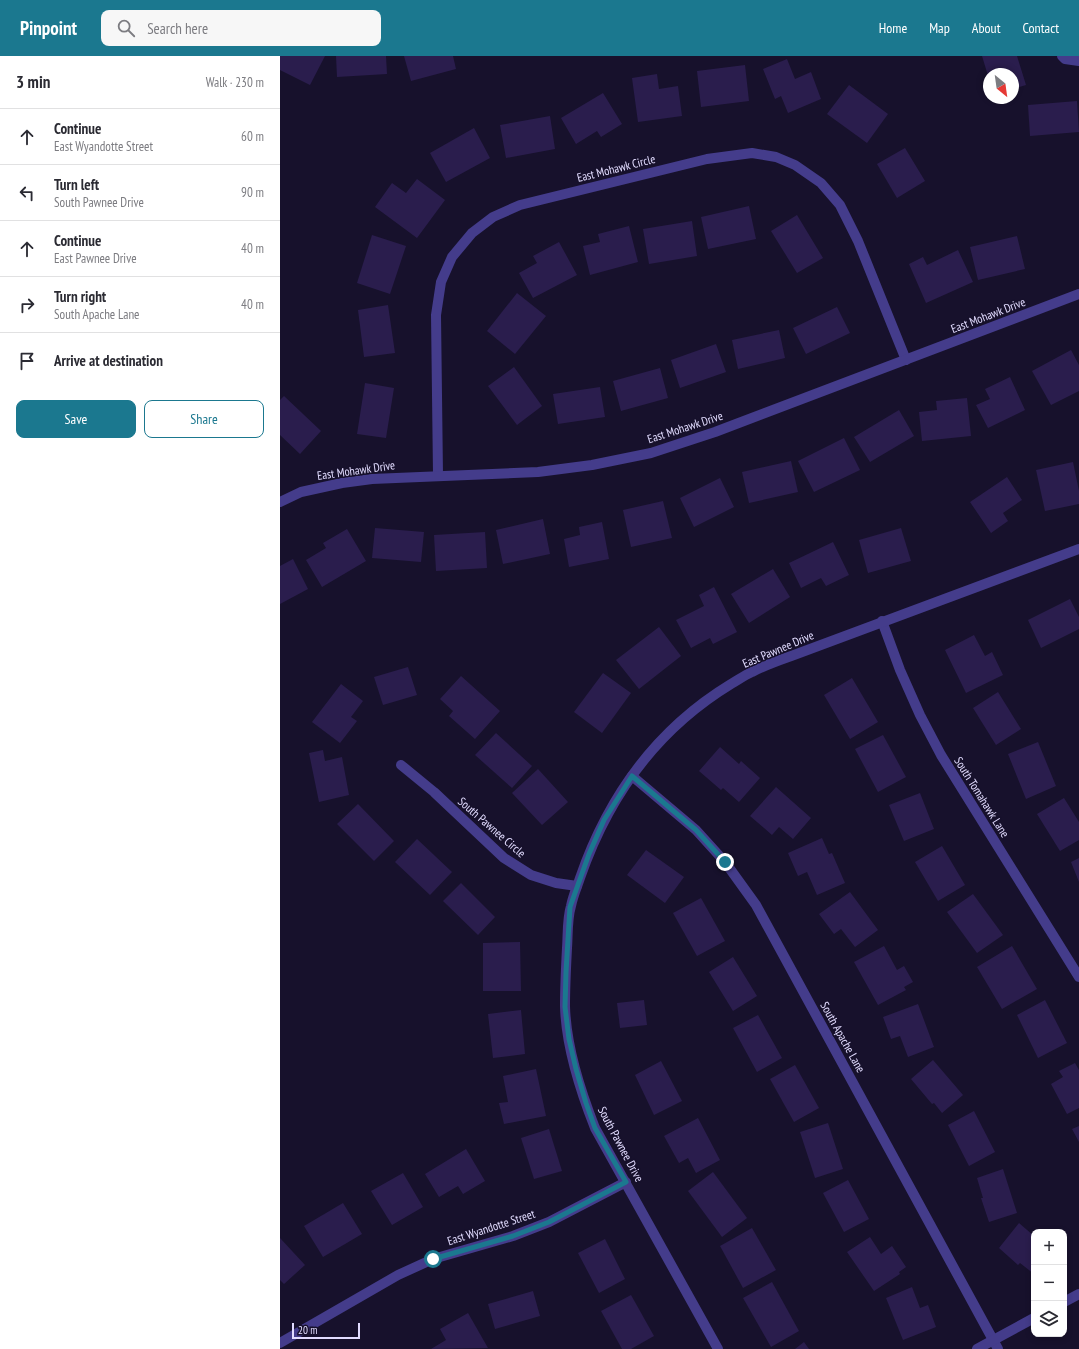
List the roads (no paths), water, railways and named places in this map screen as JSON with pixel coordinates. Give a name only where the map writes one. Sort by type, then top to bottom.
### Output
[{"type":"street","points":[[1062,56],[1065,59],[1079,61]]},
{"type":"street","name":"East Mohawk Circle","points":[[438,475],[436,315],[441,282],[452,257],[472,233],[493,217],[520,205],[684,164],[707,159],[752,153],[776,157],[795,165],[822,183],[840,205],[858,240],[906,360]]},
{"type":"street","name":"East Mohawk Drive","points":[[280,502],[301,492],[342,483],[372,479],[438,475],[538,472],[592,465],[651,453],[715,432],[1079,294]]},
{"type":"street","name":"East Pawnee Drive","points":[[577,886],[604,820],[632,776],[661,740],[686,717],[715,694],[751,672],[882,621],[1079,549]]},
{"type":"street","name":"South Tomahawk Lane","points":[[882,621],[900,670],[920,715],[941,755],[1079,977]]},
{"type":"street","name":"South Pawnee Circle","points":[[401,765],[434,792],[504,858],[531,875],[556,883],[577,886]]},
{"type":"street","name":"South Apache Lane","points":[[632,776],[696,830],[725,862],[756,905],[996,1344]]},
{"type":"street","name":"South Pawnee Drive","points":[[577,886],[570,907],[565,1007],[569,1039],[580,1083],[595,1128],[718,1349]]},
{"type":"street","name":"East Wyandotte Street","points":[[280,1343],[398,1275],[433,1259],[513,1236],[549,1222],[626,1182]]},
{"type":"street","points":[[1066,1301],[1079,1294]]},
{"type":"street","points":[[977,1349],[996,1344],[1031,1320]]}]
